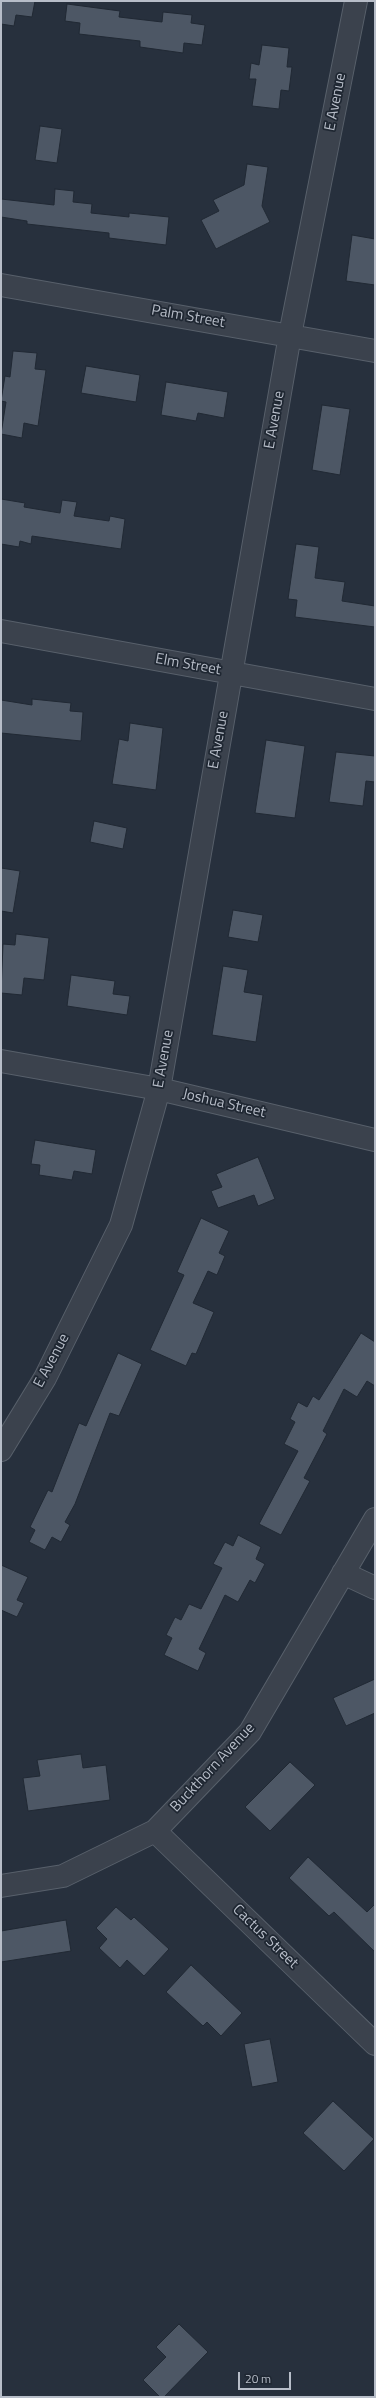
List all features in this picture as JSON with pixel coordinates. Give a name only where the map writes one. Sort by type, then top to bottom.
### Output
[{"type":"street","name":"E Avenue","points":[[1,1450],[45,1378],[121,1225],[160,1089],[290,335],[356,1]]},
{"type":"street","name":"Palm Street","points":[[1,285],[375,351]]},
{"type":"street","name":"Elm Street","points":[[1,631],[375,700]]},
{"type":"street","name":"Joshua Street","points":[[1,1061],[160,1089],[375,1140]]},
{"type":"street","name":"Buckthorn Avenue","points":[[1,1886],[63,1876],[155,1831],[250,1732],[375,1519]]},
{"type":"street","points":[[343,1573],[375,1588]]},
{"type":"street","name":"Cactus Street","points":[[155,1831],[375,2044]]},
{"type":"building","points":[[1,1],[35,1],[32,17],[16,15],[14,26],[1,24]]},
{"type":"building","points":[[67,4],[120,11],[119,17],[162,22],[163,12],[192,15],[191,23],[205,25],[202,45],[184,43],[183,53],[140,47],[140,41],[79,34],[80,23],[65,21]]},
{"type":"building","points":[[262,45],[289,48],[287,67],[292,67],[289,91],[281,90],[279,109],[252,106],[256,79],[249,79],[251,63],[259,65]]},
{"type":"building","points":[[40,126],[62,129],[57,163],[35,160]]},
{"type":"building","points":[[247,164],[268,167],[262,206],[270,222],[216,249],[201,220],[219,211],[213,200],[244,185]]},
{"type":"building","points":[[55,189],[74,191],[73,202],[92,204],[91,213],[129,217],[129,213],[169,217],[166,245],[109,238],[109,233],[27,224],[27,221],[1,217],[1,199],[54,205]]},
{"type":"building","points":[[352,235],[375,239],[375,285],[346,281]]},
{"type":"building","points":[[13,351],[37,353],[35,369],[46,370],[38,426],[24,423],[22,438],[1,434],[6,402],[1,401],[5,376],[10,377]]},
{"type":"building","points":[[86,366],[140,375],[136,402],[81,393]]},
{"type":"building","points":[[166,382],[228,392],[224,418],[198,413],[196,421],[161,415]]},
{"type":"building","points":[[322,405],[350,409],[340,475],[312,470]]},
{"type":"building","points":[[1,499],[25,503],[24,507],[60,513],[62,500],[77,502],[74,516],[109,521],[110,516],[125,519],[121,549],[32,536],[31,544],[20,541],[19,547],[1,544]]},
{"type":"building","points":[[296,544],[319,547],[315,578],[345,582],[342,601],[375,606],[375,627],[295,617],[297,600],[288,599]]},
{"type":"building","points":[[32,699],[71,703],[70,711],[83,712],[81,741],[1,733],[1,700],[32,705]]},
{"type":"building","points":[[130,723],[163,728],[156,790],[112,784],[119,739],[128,741]]},
{"type":"building","points":[[266,740],[305,746],[295,818],[255,813]]},
{"type":"building","points":[[336,752],[375,756],[375,782],[366,781],[363,806],[329,802]]},
{"type":"building","points":[[94,821],[127,828],[123,849],[90,842]]},
{"type":"building","points":[[1,868],[20,871],[13,913],[1,911]]},
{"type":"building","points":[[233,910],[263,915],[258,942],[228,937]]},
{"type":"building","points":[[16,934],[49,938],[44,980],[24,978],[22,995],[1,993],[3,944],[15,945]]},
{"type":"building","points":[[223,966],[248,970],[244,992],[263,995],[256,1042],[212,1035]]},
{"type":"building","points":[[71,975],[115,981],[113,994],[130,996],[127,1015],[67,1006]]},
{"type":"building","points":[[35,1140],[96,1150],[92,1174],[74,1171],[72,1180],[39,1175],[40,1165],[31,1164]]},
{"type":"building","points":[[258,1157],[275,1199],[258,1206],[254,1195],[218,1208],[211,1191],[222,1187],[216,1174]]},
{"type":"building","points":[[201,1218],[229,1231],[219,1253],[225,1256],[217,1275],[208,1271],[193,1303],[214,1312],[196,1354],[192,1353],[186,1366],[150,1350],[184,1275],[177,1272]]},
{"type":"building","points":[[361,1333],[375,1342],[375,1386],[367,1381],[357,1397],[344,1389],[323,1431],[327,1434],[304,1478],[310,1481],[281,1535],[259,1524],[298,1451],[284,1444],[295,1422],[290,1419],[298,1402],[307,1407],[313,1396],[319,1400]]},
{"type":"building","points":[[118,1353],[142,1364],[119,1416],[110,1413],[75,1504],[65,1522],[70,1525],[61,1542],[52,1537],[45,1550],[29,1542],[35,1530],[30,1527],[48,1490],[52,1492],[79,1423],[86,1426]]},
{"type":"building","points":[[238,1535],[261,1547],[256,1559],[265,1564],[255,1583],[250,1580],[238,1602],[225,1595],[199,1649],[206,1653],[198,1671],[164,1655],[172,1638],[166,1635],[175,1617],[181,1620],[189,1604],[201,1609],[222,1568],[213,1564],[225,1542],[233,1546]]},
{"type":"building","points":[[1,1565],[28,1577],[17,1600],[24,1603],[17,1617],[1,1610]]},
{"type":"building","points":[[375,1679],[375,1713],[346,1726],[333,1698]]},
{"type":"building","points":[[81,1754],[83,1768],[106,1765],[110,1800],[28,1811],[23,1778],[40,1776],[37,1760]]},
{"type":"building","points":[[290,1762],[315,1785],[270,1831],[245,1807]]},
{"type":"building","points":[[308,1857],[367,1912],[375,1904],[375,1952],[334,1912],[329,1916],[289,1878]]},
{"type":"building","points":[[116,1907],[131,1920],[134,1917],[169,1949],[144,1976],[127,1960],[120,1968],[99,1948],[107,1939],[96,1928]]},
{"type":"building","points":[[66,1920],[71,1951],[1,1962],[1,1931]]},
{"type":"building","points":[[191,1965],[242,2013],[221,2036],[207,2022],[203,2026],[166,1992]]},
{"type":"building","points":[[270,2039],[278,2082],[252,2087],[244,2044]]},
{"type":"building","points":[[333,2101],[374,2139],[344,2171],[303,2133]]},
{"type":"building","points":[[179,2324],[208,2352],[164,2397],[160,2397],[143,2380],[166,2357],[156,2347]]}]
